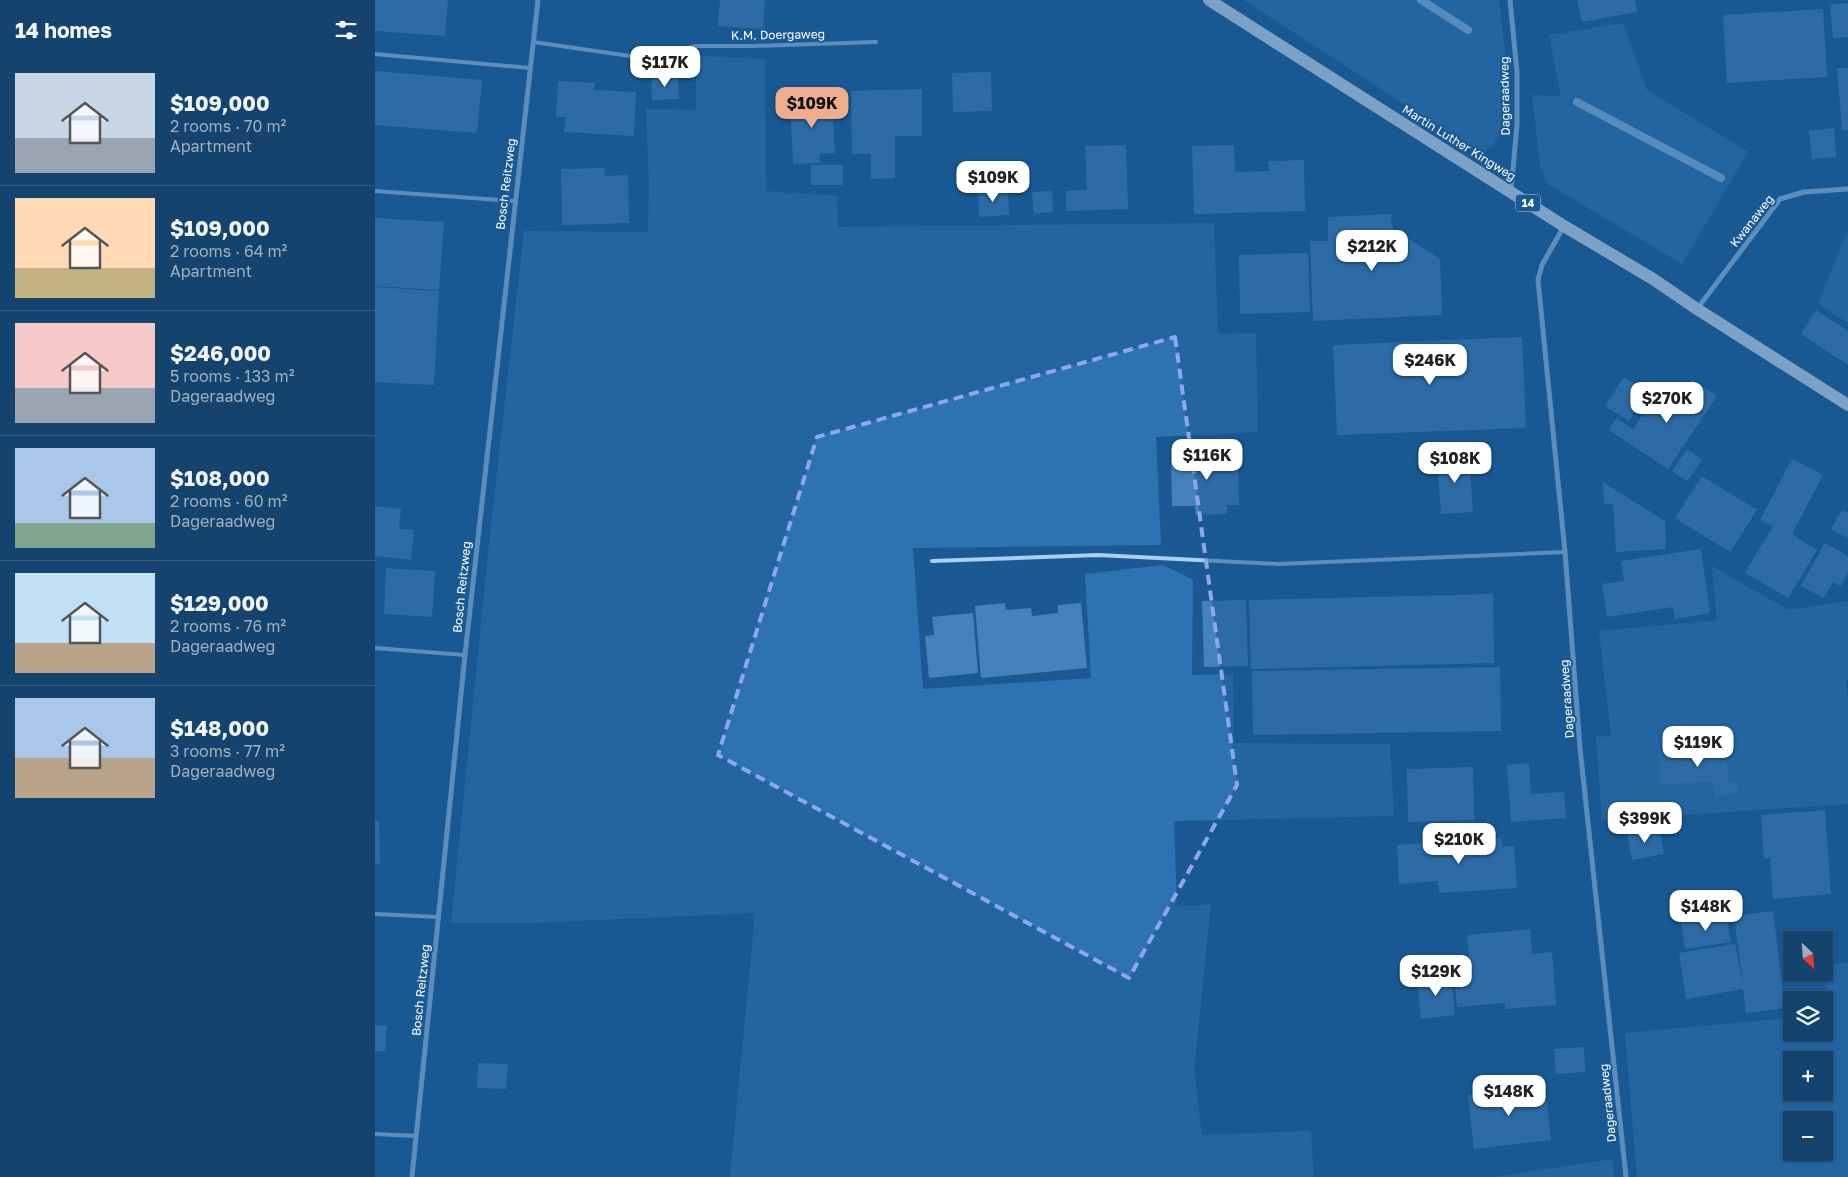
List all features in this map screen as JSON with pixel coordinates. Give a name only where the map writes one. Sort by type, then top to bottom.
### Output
[{"type":"main road","name":"Martin Luther Kingweg","points":[[1209,0],[1564,226],[1653,279],[1848,405]]},
{"type":"street","name":"Bosch Reitzweg","points":[[412,1177],[465,655],[514,201],[538,0]]},
{"type":"street","name":"Dageraadweg","points":[[1510,0],[1517,72],[1517,124],[1511,192]]},
{"type":"street","name":"Kwanaweg","points":[[1697,309],[1780,199],[1803,192],[1848,189]]},
{"type":"street","name":"Dageraadweg","points":[[1564,226],[1543,265],[1538,280],[1565,552],[1580,748],[1626,1177]]},
{"type":"lane","name":"K.M. Doergaweg","points":[[533,42],[644,58],[696,46],[876,42]]},
{"type":"lane","points":[[375,54],[530,68]]},
{"type":"lane","points":[[375,191],[514,201]]},
{"type":"lane","points":[[932,561],[1098,555],[1278,564],[1565,552]]},
{"type":"lane","points":[[375,648],[465,655]]},
{"type":"lane","points":[[375,914],[439,917]]},
{"type":"lane","points":[[375,1134],[416,1136]]},
{"type":"highlighted area","points":[[1175,337],[1237,785],[1129,978],[718,755],[817,437]]},
{"type":"shaded area","points":[[1244,0],[1499,0],[1509,83],[1506,121],[1494,144],[1481,154]]},
{"type":"shaded area","points":[[1623,23],[1647,90],[1748,152],[1682,264],[1548,184],[1540,165],[1532,95],[1561,96],[1549,35]]},
{"type":"shaded area","points":[[696,56],[765,59],[766,191],[837,196],[838,227],[1214,223],[1218,334],[1256,333],[1258,432],[1156,437],[1161,545],[913,548],[923,689],[1091,678],[1085,574],[1163,565],[1193,580],[1192,675],[1233,674],[1234,743],[1390,744],[1394,816],[1174,821],[1177,907],[1211,904],[1194,1070],[1202,1135],[1311,1131],[1314,1177],[730,1177],[755,913],[531,923],[451,923],[488,552],[524,231],[648,232],[649,184],[646,109],[696,110]]},
{"type":"shaded area","points":[[1848,230],[1848,323],[1818,304]]},
{"type":"shaded area","points":[[1712,566],[1788,610],[1848,601],[1848,680],[1846,681],[1848,701],[1848,804],[1602,820],[1596,737],[1611,736],[1599,631],[1717,620]]},
{"type":"shaded area","points":[[1848,963],[1848,1177],[1637,1177],[1625,1033],[1783,1019],[1783,1041],[1833,1041],[1833,991],[1826,991],[1825,981],[1833,981],[1833,964]]},
{"type":"shaded area","points":[[1613,1159],[1614,1177],[1494,1177]]},
{"type":"building","points":[[375,0],[448,0],[445,36],[375,31]]},
{"type":"building","points":[[720,0],[765,0],[763,29],[718,26]]},
{"type":"building","points":[[1577,0],[1635,0],[1637,12],[1582,22]]},
{"type":"building","points":[[1848,3],[1848,37],[1833,38],[1830,4]]},
{"type":"building","points":[[1823,9],[1827,77],[1727,83],[1723,15]]},
{"type":"building","points":[[1837,68],[1848,68],[1848,130],[1842,130]]},
{"type":"building","points":[[375,71],[482,80],[477,133],[375,125]]},
{"type":"building","points":[[991,72],[992,111],[953,112],[952,73]]},
{"type":"building","points":[[678,76],[679,99],[652,100],[651,77]]},
{"type":"building","points":[[558,81],[595,83],[594,90],[636,92],[634,136],[564,132],[566,117],[556,117]]},
{"type":"building","points":[[922,89],[922,136],[895,136],[895,178],[871,179],[871,154],[852,154],[851,91]]},
{"type":"building","points":[[832,97],[835,153],[819,154],[820,163],[793,164],[790,99]]},
{"type":"building","points":[[1834,128],[1836,157],[1812,159],[1809,131]]},
{"type":"building","points":[[1126,145],[1128,209],[1066,211],[1066,191],[1087,190],[1085,146]]},
{"type":"building","points":[[1234,145],[1235,172],[1269,171],[1268,161],[1304,160],[1305,211],[1194,214],[1192,146]]},
{"type":"building","points":[[811,165],[843,165],[843,185],[811,185]]},
{"type":"building","points":[[604,168],[605,176],[628,175],[629,223],[562,225],[561,169]]},
{"type":"building","points":[[1008,189],[1009,215],[979,217],[978,190]]},
{"type":"building","points":[[1052,191],[1053,212],[1034,214],[1032,192]]},
{"type":"building","points":[[1391,214],[1392,228],[1440,259],[1442,315],[1313,321],[1310,241],[1328,241],[1328,217]]},
{"type":"building","points":[[375,218],[444,222],[439,290],[375,286]]},
{"type":"building","points":[[1308,253],[1310,312],[1240,314],[1239,255]]},
{"type":"building","points":[[375,287],[439,291],[434,385],[375,382]]},
{"type":"building","points":[[1816,310],[1848,331],[1848,365],[1801,334]]},
{"type":"building","points":[[1522,337],[1526,428],[1337,435],[1333,345]]},
{"type":"building","points":[[1624,377],[1647,392],[1629,421],[1605,406]]},
{"type":"building","points":[[1692,380],[1717,396],[1668,469],[1609,430],[1616,418],[1633,429],[1657,391],[1677,404]]},
{"type":"building","points":[[1207,440],[1229,440],[1230,461],[1238,460],[1239,505],[1227,505],[1227,514],[1196,515],[1195,506],[1172,506],[1171,460],[1207,459]]},
{"type":"building","points":[[1687,449],[1702,460],[1687,481],[1672,471]]},
{"type":"building","points":[[1469,455],[1473,512],[1441,514],[1437,457]]},
{"type":"building","points":[[1792,459],[1823,475],[1792,534],[1817,550],[1788,598],[1745,573],[1773,526],[1760,520]]},
{"type":"building","points":[[1702,476],[1757,510],[1730,552],[1675,518]]},
{"type":"building","points":[[1603,482],[1665,521],[1666,549],[1616,552],[1613,504],[1604,504]]},
{"type":"building","points":[[375,506],[401,509],[399,529],[414,530],[411,560],[375,556]]},
{"type":"building","points":[[1842,510],[1848,513],[1848,538],[1831,529]]},
{"type":"building","points":[[1825,543],[1848,556],[1848,573],[1841,586],[1833,582],[1824,598],[1801,586]]},
{"type":"building","points":[[1701,549],[1710,613],[1675,619],[1673,607],[1607,617],[1602,584],[1624,581],[1621,561]]},
{"type":"building","points":[[386,568],[435,571],[432,617],[384,614]]},
{"type":"building","points":[[1493,594],[1494,663],[1251,669],[1249,600]]},
{"type":"building","points":[[1246,600],[1248,666],[1204,667],[1202,601]]},
{"type":"building","points":[[1005,603],[1006,610],[1031,608],[1032,616],[1058,613],[1058,605],[1081,603],[1087,668],[981,678],[975,606]]},
{"type":"building","points":[[973,613],[978,673],[929,678],[925,636],[934,635],[932,617]]},
{"type":"building","points":[[1500,667],[1501,731],[1253,735],[1252,671]]},
{"type":"building","points":[[1726,740],[1728,783],[1738,782],[1738,794],[1714,796],[1714,782],[1660,784],[1659,751],[1712,748],[1711,741]]},
{"type":"building","points":[[1529,763],[1531,794],[1564,792],[1566,818],[1511,822],[1507,765]]},
{"type":"building","points":[[1473,767],[1474,820],[1408,822],[1407,769]]},
{"type":"building","points":[[1825,810],[1831,894],[1773,899],[1770,858],[1764,859],[1761,815]]},
{"type":"building","points":[[375,821],[379,821],[380,864],[375,864]]},
{"type":"building","points":[[1659,827],[1664,854],[1632,860],[1627,833]]},
{"type":"building","points":[[1501,838],[1502,847],[1514,846],[1517,888],[1439,893],[1438,881],[1399,884],[1397,845]]},
{"type":"building","points":[[1773,911],[1783,992],[1783,1008],[1746,1013],[1743,989],[1686,999],[1679,953],[1735,944],[1743,985],[1734,916]]},
{"type":"building","points":[[1726,915],[1731,942],[1685,949],[1681,922]]},
{"type":"building","points":[[1530,929],[1532,954],[1552,952],[1556,1005],[1505,1009],[1505,1003],[1457,1007],[1454,975],[1471,973],[1467,935]]},
{"type":"building","points":[[1451,975],[1455,1015],[1421,1019],[1417,978]]},
{"type":"building","points":[[375,1025],[387,1026],[385,1051],[375,1051]]},
{"type":"building","points":[[1584,1047],[1585,1072],[1556,1074],[1554,1049]]},
{"type":"building","points":[[478,1063],[508,1064],[506,1089],[477,1088]]},
{"type":"building","points":[[1545,1086],[1551,1140],[1474,1149],[1468,1095]]},
{"type":"waterway","points":[[1421,0],[1468,30]]},
{"type":"waterway","points":[[1577,102],[1721,178]]}]
